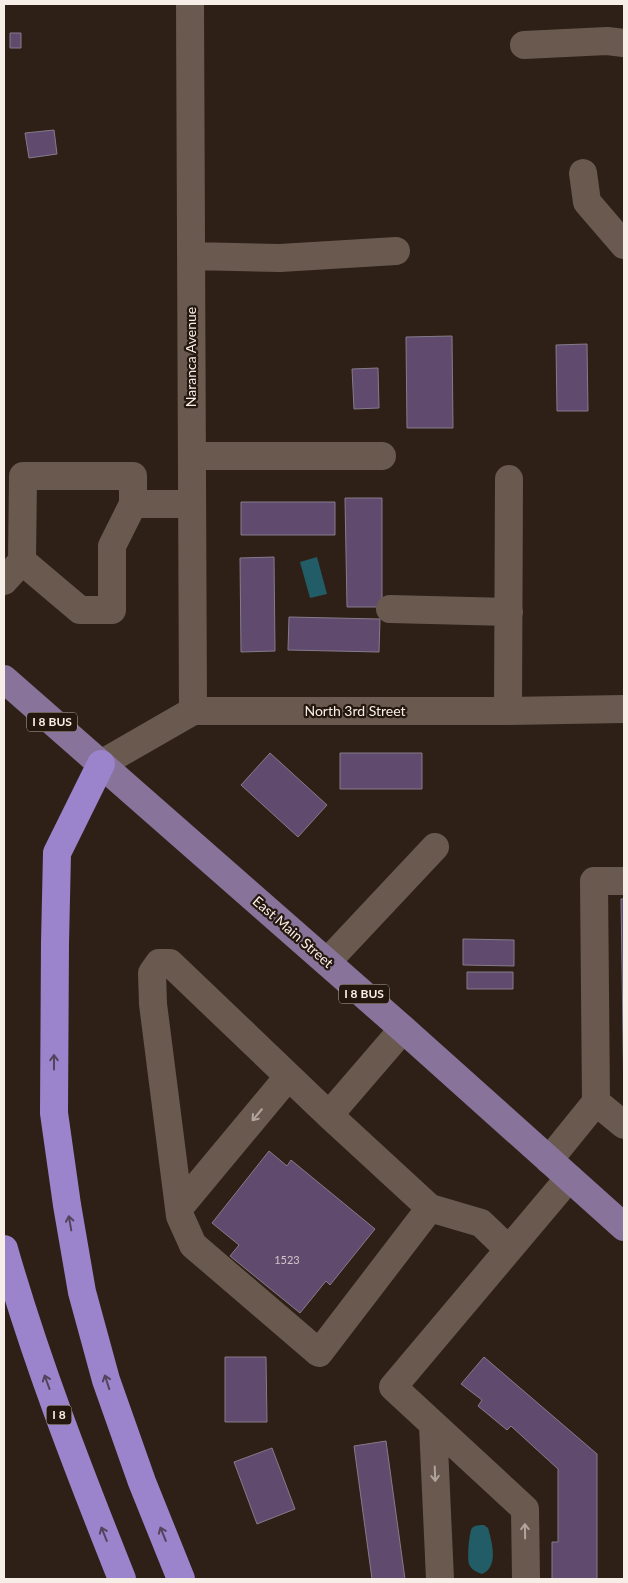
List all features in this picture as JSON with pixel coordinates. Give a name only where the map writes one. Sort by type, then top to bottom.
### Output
[{"type":"highway","points":[[101,764],[57,853],[54,1113],[66,1206],[82,1292],[106,1380],[142,1482],[181,1579]]},
{"type":"highway","name":"I 8","points":[[4,1249],[19,1302],[74,1458],[122,1579]]},
{"type":"main road","name":"East Main Street","points":[[4,679],[403,1029],[624,1227]]},
{"type":"street","name":"Naranca Avenue","points":[[190,4],[193,711]]},
{"type":"street","points":[[524,45],[607,41],[624,42]]},
{"type":"street","points":[[583,173],[587,202],[624,245]]},
{"type":"street","points":[[191,256],[280,258],[396,251]]},
{"type":"street","points":[[192,456],[382,456]]},
{"type":"street","points":[[4,581],[22,561],[23,476],[133,476],[133,504],[112,546],[112,610],[80,610],[22,561]]},
{"type":"street","points":[[508,711],[509,479]]},
{"type":"street","points":[[133,504],[192,504]]},
{"type":"street","points":[[390,609],[509,612]]},
{"type":"street","name":"North 3rd Street","points":[[101,764],[193,711],[624,709]]},
{"type":"street","points":[[327,962],[435,847]]},
{"type":"street","points":[[549,1160],[596,1102],[594,881],[624,881]]},
{"type":"street","points":[[430,1208],[319,1353],[193,1245],[180,1216],[153,1004],[152,973],[159,963],[170,963],[288,1077],[430,1208],[481,1223],[508,1249]]},
{"type":"street","points":[[329,1115],[403,1029]]},
{"type":"street","points":[[179,1208],[288,1077]]},
{"type":"street","points":[[596,1102],[624,1125]]},
{"type":"street","points":[[526,1579],[525,1509],[393,1387],[569,1178]]},
{"type":"street","points":[[433,1425],[440,1579]]},
{"type":"water","points":[[317,557],[327,594],[310,598],[300,562]]},
{"type":"water","points":[[484,1525],[488,1528],[493,1554],[491,1566],[482,1574],[470,1566],[468,1551],[472,1528]]},
{"type":"building","points":[[10,33],[21,33],[21,48],[10,48]]},
{"type":"building","points":[[54,130],[57,154],[29,158],[25,133]]},
{"type":"building","points":[[452,336],[453,428],[407,428],[406,337]]},
{"type":"building","points":[[587,344],[588,411],[557,411],[556,345]]},
{"type":"building","points":[[378,368],[379,408],[354,409],[352,369]]},
{"type":"building","points":[[345,498],[382,498],[382,607],[347,607]]},
{"type":"building","points":[[241,502],[335,502],[335,535],[241,535]]},
{"type":"building","points":[[274,557],[275,651],[241,652],[240,558]]},
{"type":"building","points":[[289,617],[380,619],[379,652],[288,650]]},
{"type":"building","points":[[270,753],[327,805],[298,837],[241,785]]},
{"type":"building","points":[[340,753],[422,753],[422,789],[340,789]]},
{"type":"building","points":[[621,899],[624,899],[624,1102]]},
{"type":"building","points":[[463,939],[514,940],[514,966],[463,965]]},
{"type":"building","points":[[467,972],[513,972],[513,989],[467,989]]},
{"type":"building","points":[[269,1151],[287,1166],[291,1160],[375,1229],[330,1285],[326,1281],[300,1313],[230,1256],[239,1245],[212,1223]]},
{"type":"building","points":[[225,1357],[266,1357],[267,1422],[225,1422]]},
{"type":"building","points":[[484,1357],[597,1454],[597,1579],[552,1579],[552,1542],[558,1542],[558,1469],[511,1426],[507,1430],[478,1406],[482,1400],[461,1384]]},
{"type":"building","points":[[386,1441],[405,1579],[372,1579],[354,1446]]},
{"type":"building","points":[[272,1448],[295,1509],[257,1524],[234,1462]]}]
